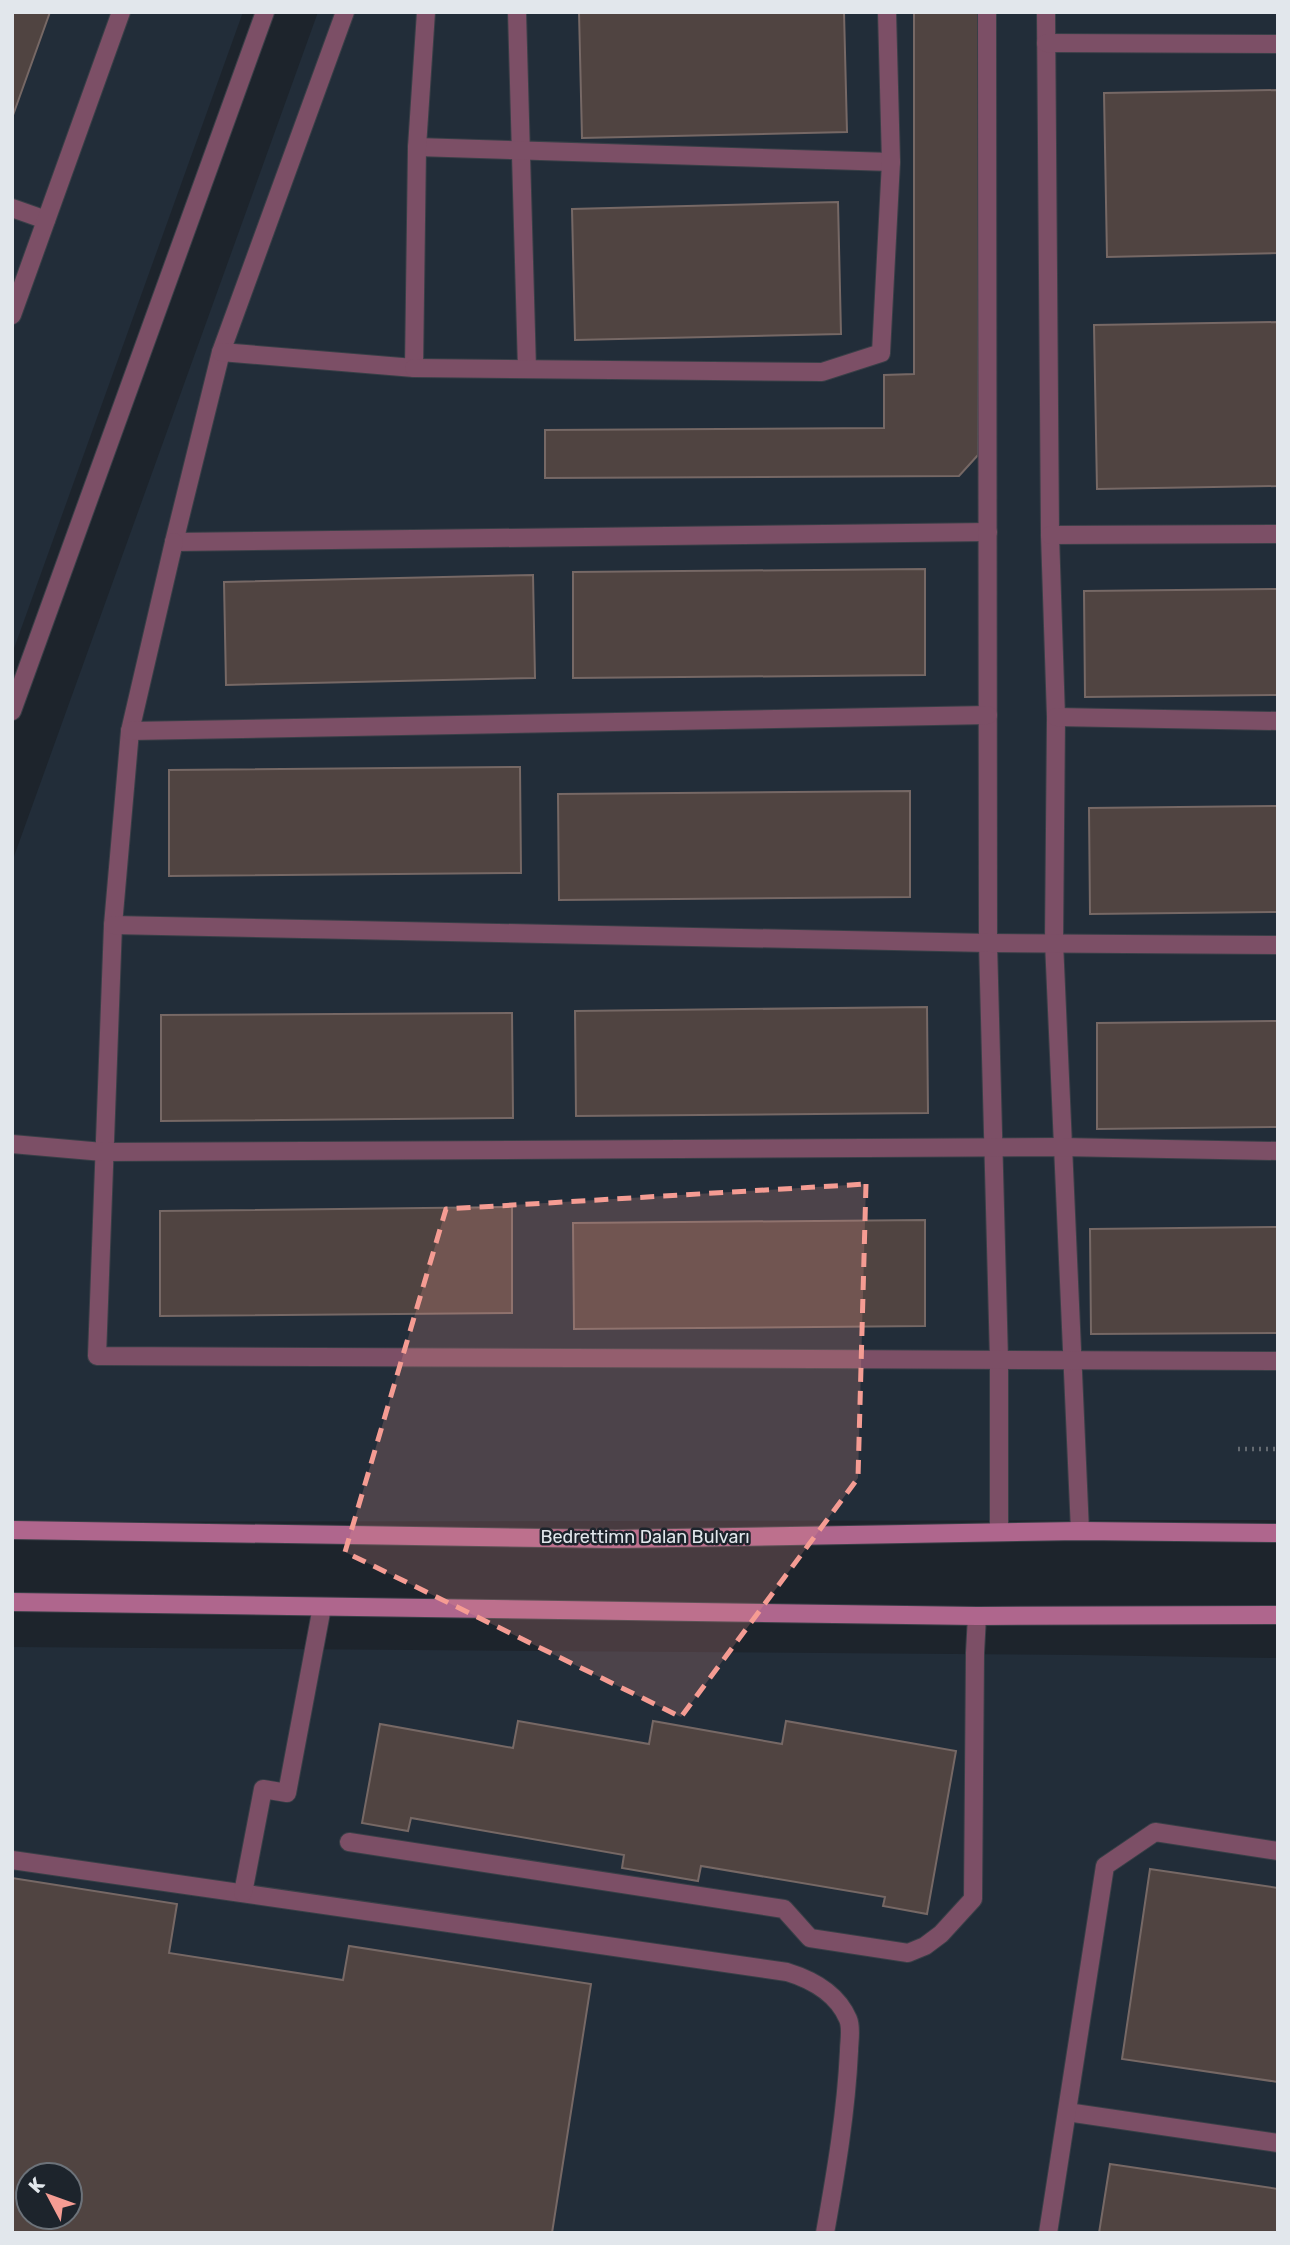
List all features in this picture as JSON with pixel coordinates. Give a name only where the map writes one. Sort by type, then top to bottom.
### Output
[{"type":"main road","name":"Bedrettimn Dalan Bulvarı","points":[[12,1530],[616,1539],[1080,1531],[1278,1533]]},
{"type":"main road","points":[[12,1602],[977,1616],[1278,1615]]},
{"type":"street","points":[[12,315],[121,12]]},
{"type":"street","points":[[12,710],[265,12]]},
{"type":"street","points":[[345,12],[221,352],[130,731],[113,925],[97,1356],[1278,1361]]},
{"type":"street","points":[[414,368],[418,147],[426,12]]},
{"type":"street","points":[[517,12],[527,369]]},
{"type":"street","points":[[221,352],[414,368],[822,372],[881,353],[891,162],[887,12]]},
{"type":"street","points":[[987,12],[988,943],[999,1360],[999,1532]]},
{"type":"street","points":[[1046,12],[1050,535],[1056,717],[1054,942],[1080,1531]]},
{"type":"street","points":[[1046,43],[1278,44]]},
{"type":"street","points":[[418,147],[891,162]]},
{"type":"street","points":[[12,208],[46,220]]},
{"type":"street","points":[[174,542],[988,532]]},
{"type":"street","points":[[1050,535],[1278,534]]},
{"type":"street","points":[[130,731],[988,715]]},
{"type":"street","points":[[1056,717],[1278,721]]},
{"type":"street","points":[[113,925],[988,943],[1278,945]]},
{"type":"street","points":[[12,1144],[103,1152],[1061,1147],[1278,1151]]},
{"type":"street","points":[[243,1893],[263,1788],[287,1793],[322,1607]]},
{"type":"street","points":[[349,1842],[784,1909],[810,1938],[908,1953],[925,1946],[941,1934],[973,1899],[977,1616]]},
{"type":"street","points":[[1048,2233],[1105,1866],[1155,1832],[1278,1852]]},
{"type":"street","points":[[12,1860],[773,1970],[807,1978],[825,1990],[841,2006],[850,2022],[848,2077],[841,2142],[825,2233]]},
{"type":"street","points":[[1067,2112],[1278,2143]]},
{"type":"path","points":[[1238,1449],[1278,1449]]},
{"type":"highlighted area","points":[[866,1184],[858,1478],[681,1717],[345,1552],[446,1209]]},
{"type":"shaded area","points":[[12,12],[243,12],[12,654]]},
{"type":"shaded area","points":[[318,12],[1278,12],[1278,1520],[12,1522],[12,862]]},
{"type":"shaded area","points":[[12,1647],[1278,1658],[1278,2233],[12,2233]]},
{"type":"building","points":[[12,12],[50,12],[12,118]]},
{"type":"building","points":[[579,12],[844,12],[847,132],[582,138]]},
{"type":"building","points":[[914,12],[979,12],[978,455],[959,476],[545,478],[545,430],[884,428],[884,375],[914,374]]},
{"type":"building","points":[[1278,90],[1278,253],[1107,257],[1104,93]]},
{"type":"building","points":[[838,202],[841,334],[575,340],[572,209]]},
{"type":"building","points":[[1278,322],[1278,486],[1097,489],[1094,325]]},
{"type":"building","points":[[925,569],[925,675],[573,678],[573,572]]},
{"type":"building","points":[[533,575],[535,678],[226,685],[224,582]]},
{"type":"building","points":[[1278,589],[1278,695],[1085,697],[1084,591]]},
{"type":"building","points":[[520,767],[521,873],[169,876],[169,770]]},
{"type":"building","points":[[910,791],[910,897],[559,900],[558,794]]},
{"type":"building","points":[[1278,806],[1278,912],[1090,914],[1089,808]]},
{"type":"building","points":[[927,1007],[928,1113],[576,1116],[575,1011]]},
{"type":"building","points":[[512,1013],[513,1118],[161,1121],[161,1015]]},
{"type":"building","points":[[1278,1021],[1278,1127],[1097,1129],[1097,1023]]},
{"type":"building","points":[[512,1207],[512,1313],[160,1316],[160,1211]]},
{"type":"building","points":[[925,1220],[925,1326],[574,1329],[573,1223]]},
{"type":"building","points":[[1278,1227],[1278,1333],[1091,1334],[1090,1229]]},
{"type":"building","points":[[518,1721],[649,1744],[653,1721],[782,1744],[786,1721],[956,1751],[927,1914],[883,1906],[885,1897],[701,1866],[698,1881],[622,1868],[624,1855],[411,1818],[408,1831],[362,1823],[380,1724],[513,1748]]},
{"type":"building","points":[[1150,1869],[1278,1888],[1278,2082],[1122,2059]]},
{"type":"building","points":[[12,1878],[177,1904],[169,1953],[343,1980],[349,1946],[591,1984],[552,2233],[12,2233]]},
{"type":"building","points":[[1110,2164],[1278,2189],[1278,2233],[1099,2233]]}]
